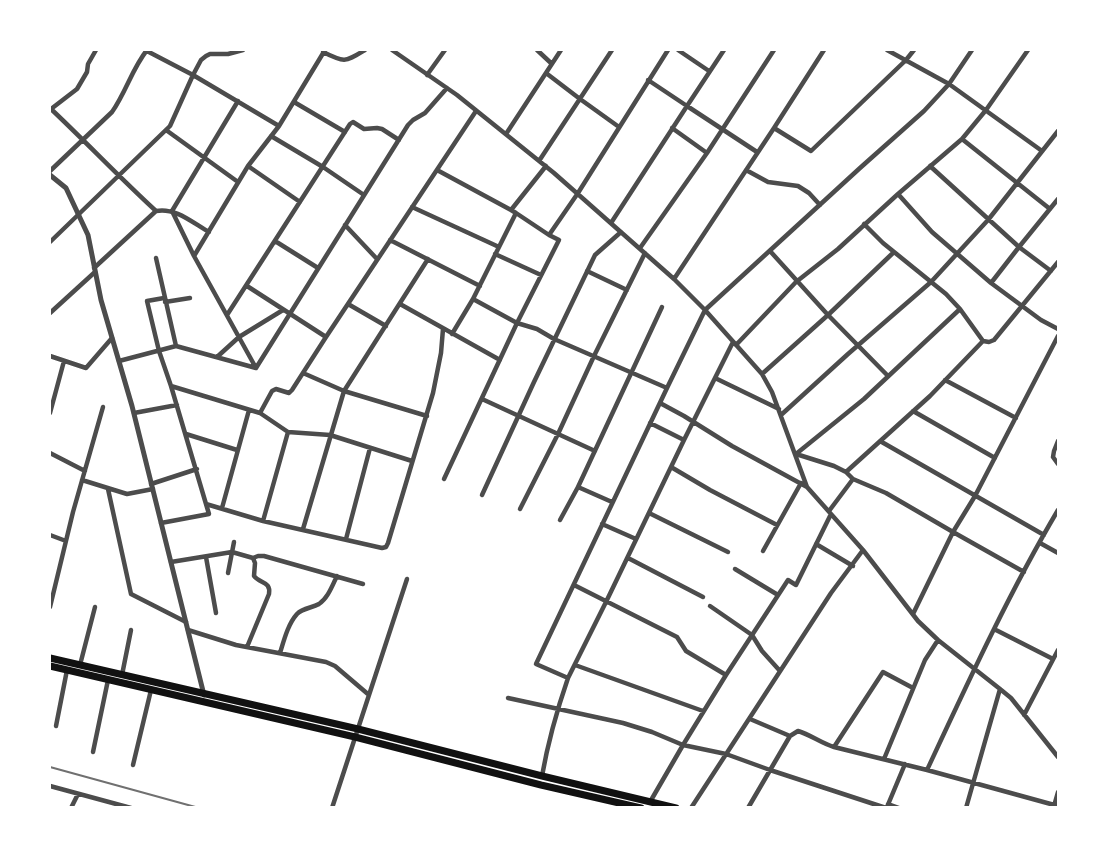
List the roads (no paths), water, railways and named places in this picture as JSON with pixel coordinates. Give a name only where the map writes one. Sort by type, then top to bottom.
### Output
[{"type":"main road","points":[[50,658],[356,733],[541,785],[640,807]]},
{"type":"main road","points":[[50,666],[205,703],[356,733],[676,807]]},
{"type":"street","points":[[96,50],[77,89],[50,110],[156,212]]},
{"type":"street","points":[[205,703],[134,413],[101,300],[87,235],[66,188],[50,173],[112,112],[139,59],[146,50],[279,126]]},
{"type":"street","points":[[50,242],[170,126],[201,60],[210,52],[228,54],[243,50]]},
{"type":"street","points":[[194,256],[248,166],[279,126],[324,51],[341,61],[365,50]]},
{"type":"street","points":[[392,50],[447,88],[546,166],[640,248],[705,310],[762,374],[779,409],[807,487]]},
{"type":"street","points":[[427,75],[445,50]]},
{"type":"street","points":[[537,50],[552,64]]},
{"type":"street","points":[[506,134],[561,50]]},
{"type":"street","points":[[539,161],[612,50]]},
{"type":"street","points":[[549,235],[668,50]]},
{"type":"street","points":[[678,50],[710,71]]},
{"type":"street","points":[[611,223],[724,50]]},
{"type":"street","points":[[640,248],[707,153],[774,50]]},
{"type":"street","points":[[674,279],[824,50]]},
{"type":"street","points":[[887,50],[949,84],[1042,151]]},
{"type":"street","points":[[774,128],[811,151],[914,50]]},
{"type":"street","points":[[568,678],[536,664],[705,310],[924,111],[949,84],[972,50]]},
{"type":"street","points":[[542,776],[557,709],[568,678],[684,440],[734,344],[798,281],[838,249],[897,194],[962,139],[986,110],[1028,50]]},
{"type":"street","points":[[546,72],[618,127]]},
{"type":"street","points":[[648,80],[757,152]]},
{"type":"street","points":[[256,368],[411,122],[425,112],[447,88]]},
{"type":"street","points":[[172,211],[238,101]]},
{"type":"street","points":[[294,102],[345,132]]},
{"type":"street","points":[[260,413],[272,391],[276,389],[290,393],[476,111]]},
{"type":"street","points":[[227,315],[350,124],[353,123],[364,129],[382,129],[399,140]]},
{"type":"street","points":[[672,128],[707,153]]},
{"type":"street","points":[[166,130],[238,182]]},
{"type":"street","points":[[781,415],[931,282],[988,220],[1059,130]]},
{"type":"street","points":[[271,136],[364,195]]},
{"type":"street","points":[[962,139],[1050,209]]},
{"type":"street","points":[[248,166],[300,202]]},
{"type":"street","points":[[452,334],[480,286],[513,211],[546,166]]},
{"type":"street","points":[[930,166],[1019,248],[1051,271]]},
{"type":"street","points":[[437,170],[513,211],[559,240],[517,323],[444,479]]},
{"type":"street","points":[[746,170],[768,182],[798,186],[809,193],[820,205]]},
{"type":"street","points":[[897,194],[956,254],[1041,320],[1059,329]]},
{"type":"street","points":[[991,283],[1059,199]]},
{"type":"street","points":[[412,207],[499,247]]},
{"type":"street","points":[[172,211],[194,256],[256,368]]},
{"type":"street","points":[[50,313],[156,212],[172,211],[209,232]]},
{"type":"street","points":[[864,224],[960,309],[983,341],[994,340],[1059,262]]},
{"type":"street","points":[[345,225],[377,260]]},
{"type":"street","points":[[482,495],[595,255],[621,232]]},
{"type":"street","points":[[390,240],[480,286]]},
{"type":"street","points":[[275,241],[318,268]]},
{"type":"street","points":[[770,251],[888,376]]},
{"type":"street","points":[[762,374],[894,252]]},
{"type":"street","points":[[520,509],[645,253]]},
{"type":"street","points":[[495,254],[541,275]]},
{"type":"street","points":[[156,258],[176,346]]},
{"type":"street","points":[[303,529],[344,391],[428,259]]},
{"type":"street","points":[[587,271],[627,290]]},
{"type":"street","points":[[247,285],[326,337]]},
{"type":"street","points":[[161,523],[209,514],[159,351],[147,302],[190,297]]},
{"type":"street","points":[[473,299],[517,323],[537,329],[554,339],[667,388]]},
{"type":"street","points":[[348,304],[387,326]]},
{"type":"street","points":[[400,304],[500,360]]},
{"type":"street","points":[[560,520],[578,487],[662,307]]},
{"type":"street","points":[[796,454],[864,399],[960,309]]},
{"type":"street","points":[[217,357],[239,337],[283,310]]},
{"type":"street","points":[[206,504],[263,521],[382,548],[386,547],[427,416],[441,353],[443,329]]},
{"type":"street","points":[[913,614],[953,532],[975,496],[1059,336]]},
{"type":"street","points":[[50,356],[86,368],[112,338]]},
{"type":"street","points":[[846,472],[913,411],[983,341]]},
{"type":"street","points":[[119,361],[176,346],[256,368]]},
{"type":"street","points":[[50,413],[64,361]]},
{"type":"street","points":[[303,373],[344,391],[427,416]]},
{"type":"street","points":[[715,378],[779,409]]},
{"type":"street","points":[[945,380],[1016,418]]},
{"type":"street","points":[[171,386],[260,413],[288,432],[330,435],[412,461]]},
{"type":"street","points":[[482,399],[595,451]]},
{"type":"street","points":[[660,403],[807,487],[863,550],[913,614],[938,640],[1011,698],[1059,757]]},
{"type":"street","points":[[134,413],[177,405]]},
{"type":"street","points":[[50,603],[103,407]]},
{"type":"street","points":[[222,508],[249,410]]},
{"type":"street","points":[[913,411],[995,458]]},
{"type":"street","points":[[650,423],[684,440]]},
{"type":"street","points":[[263,521],[288,432]]},
{"type":"street","points":[[186,434],[237,450]]},
{"type":"street","points":[[880,441],[1044,535]]},
{"type":"street","points":[[1059,441],[1053,457],[1059,464]]},
{"type":"street","points":[[346,539],[370,448]]},
{"type":"street","points":[[50,453],[85,471]]},
{"type":"street","points":[[796,454],[846,472],[853,479],[886,493],[1024,572]]},
{"type":"street","points":[[671,467],[777,525]]},
{"type":"street","points":[[82,480],[127,494],[197,470]]},
{"type":"street","points":[[650,801],[703,711],[788,580],[796,585],[830,513],[853,479]]},
{"type":"street","points":[[763,551],[801,483]]},
{"type":"street","points":[[578,487],[612,502]]},
{"type":"street","points":[[108,489],[131,594],[186,622]]},
{"type":"street","points":[[927,770],[994,628],[1059,510]]},
{"type":"street","points":[[649,513],[728,552]]},
{"type":"street","points":[[602,524],[636,539]]},
{"type":"street","points":[[50,535],[66,541]]},
{"type":"street","points":[[228,573],[234,542]]},
{"type":"street","points":[[1040,543],[1059,553]]},
{"type":"street","points":[[816,544],[853,566]]},
{"type":"street","points":[[691,807],[831,593],[863,550]]},
{"type":"street","points":[[171,562],[232,552],[253,558],[264,556],[363,584]]},
{"type":"street","points":[[206,557],[216,613]]},
{"type":"street","points":[[247,647],[270,589],[255,578],[253,558]]},
{"type":"street","points":[[628,558],[703,597]]},
{"type":"street","points":[[735,569],[778,596]]},
{"type":"street","points":[[280,653],[291,623],[296,616],[300,611],[323,600],[337,576]]},
{"type":"street","points":[[332,807],[407,579]]},
{"type":"street","points":[[574,585],[677,637],[686,651],[726,675]]},
{"type":"street","points":[[710,606],[752,635],[762,651],[780,671]]},
{"type":"street","points":[[80,665],[95,607]]},
{"type":"street","points":[[994,628],[1053,659]]},
{"type":"street","points":[[122,675],[131,630]]},
{"type":"street","points":[[188,630],[247,647],[331,664],[369,695]]},
{"type":"street","points":[[884,759],[925,660],[938,640]]},
{"type":"street","points":[[1024,715],[1059,650]]},
{"type":"street","points":[[575,665],[703,711]]},
{"type":"street","points":[[56,726],[67,670]]},
{"type":"street","points":[[834,747],[883,672],[913,688]]},
{"type":"street","points":[[93,752],[108,680]]},
{"type":"street","points":[[966,807],[1000,689]]},
{"type":"street","points":[[133,765],[151,690]]},
{"type":"street","points":[[508,698],[623,723],[683,745],[726,754],[887,806],[899,807]]},
{"type":"street","points":[[750,719],[790,736]]},
{"type":"street","points":[[748,807],[790,736],[798,731],[834,747],[905,764],[1055,806],[1059,792]]},
{"type":"street","points":[[887,806],[905,764]]},
{"type":"street","points":[[50,786],[130,807]]},
{"type":"street","points":[[71,807],[78,794]]},
{"type":"railway","points":[[50,767],[199,808]]}]
